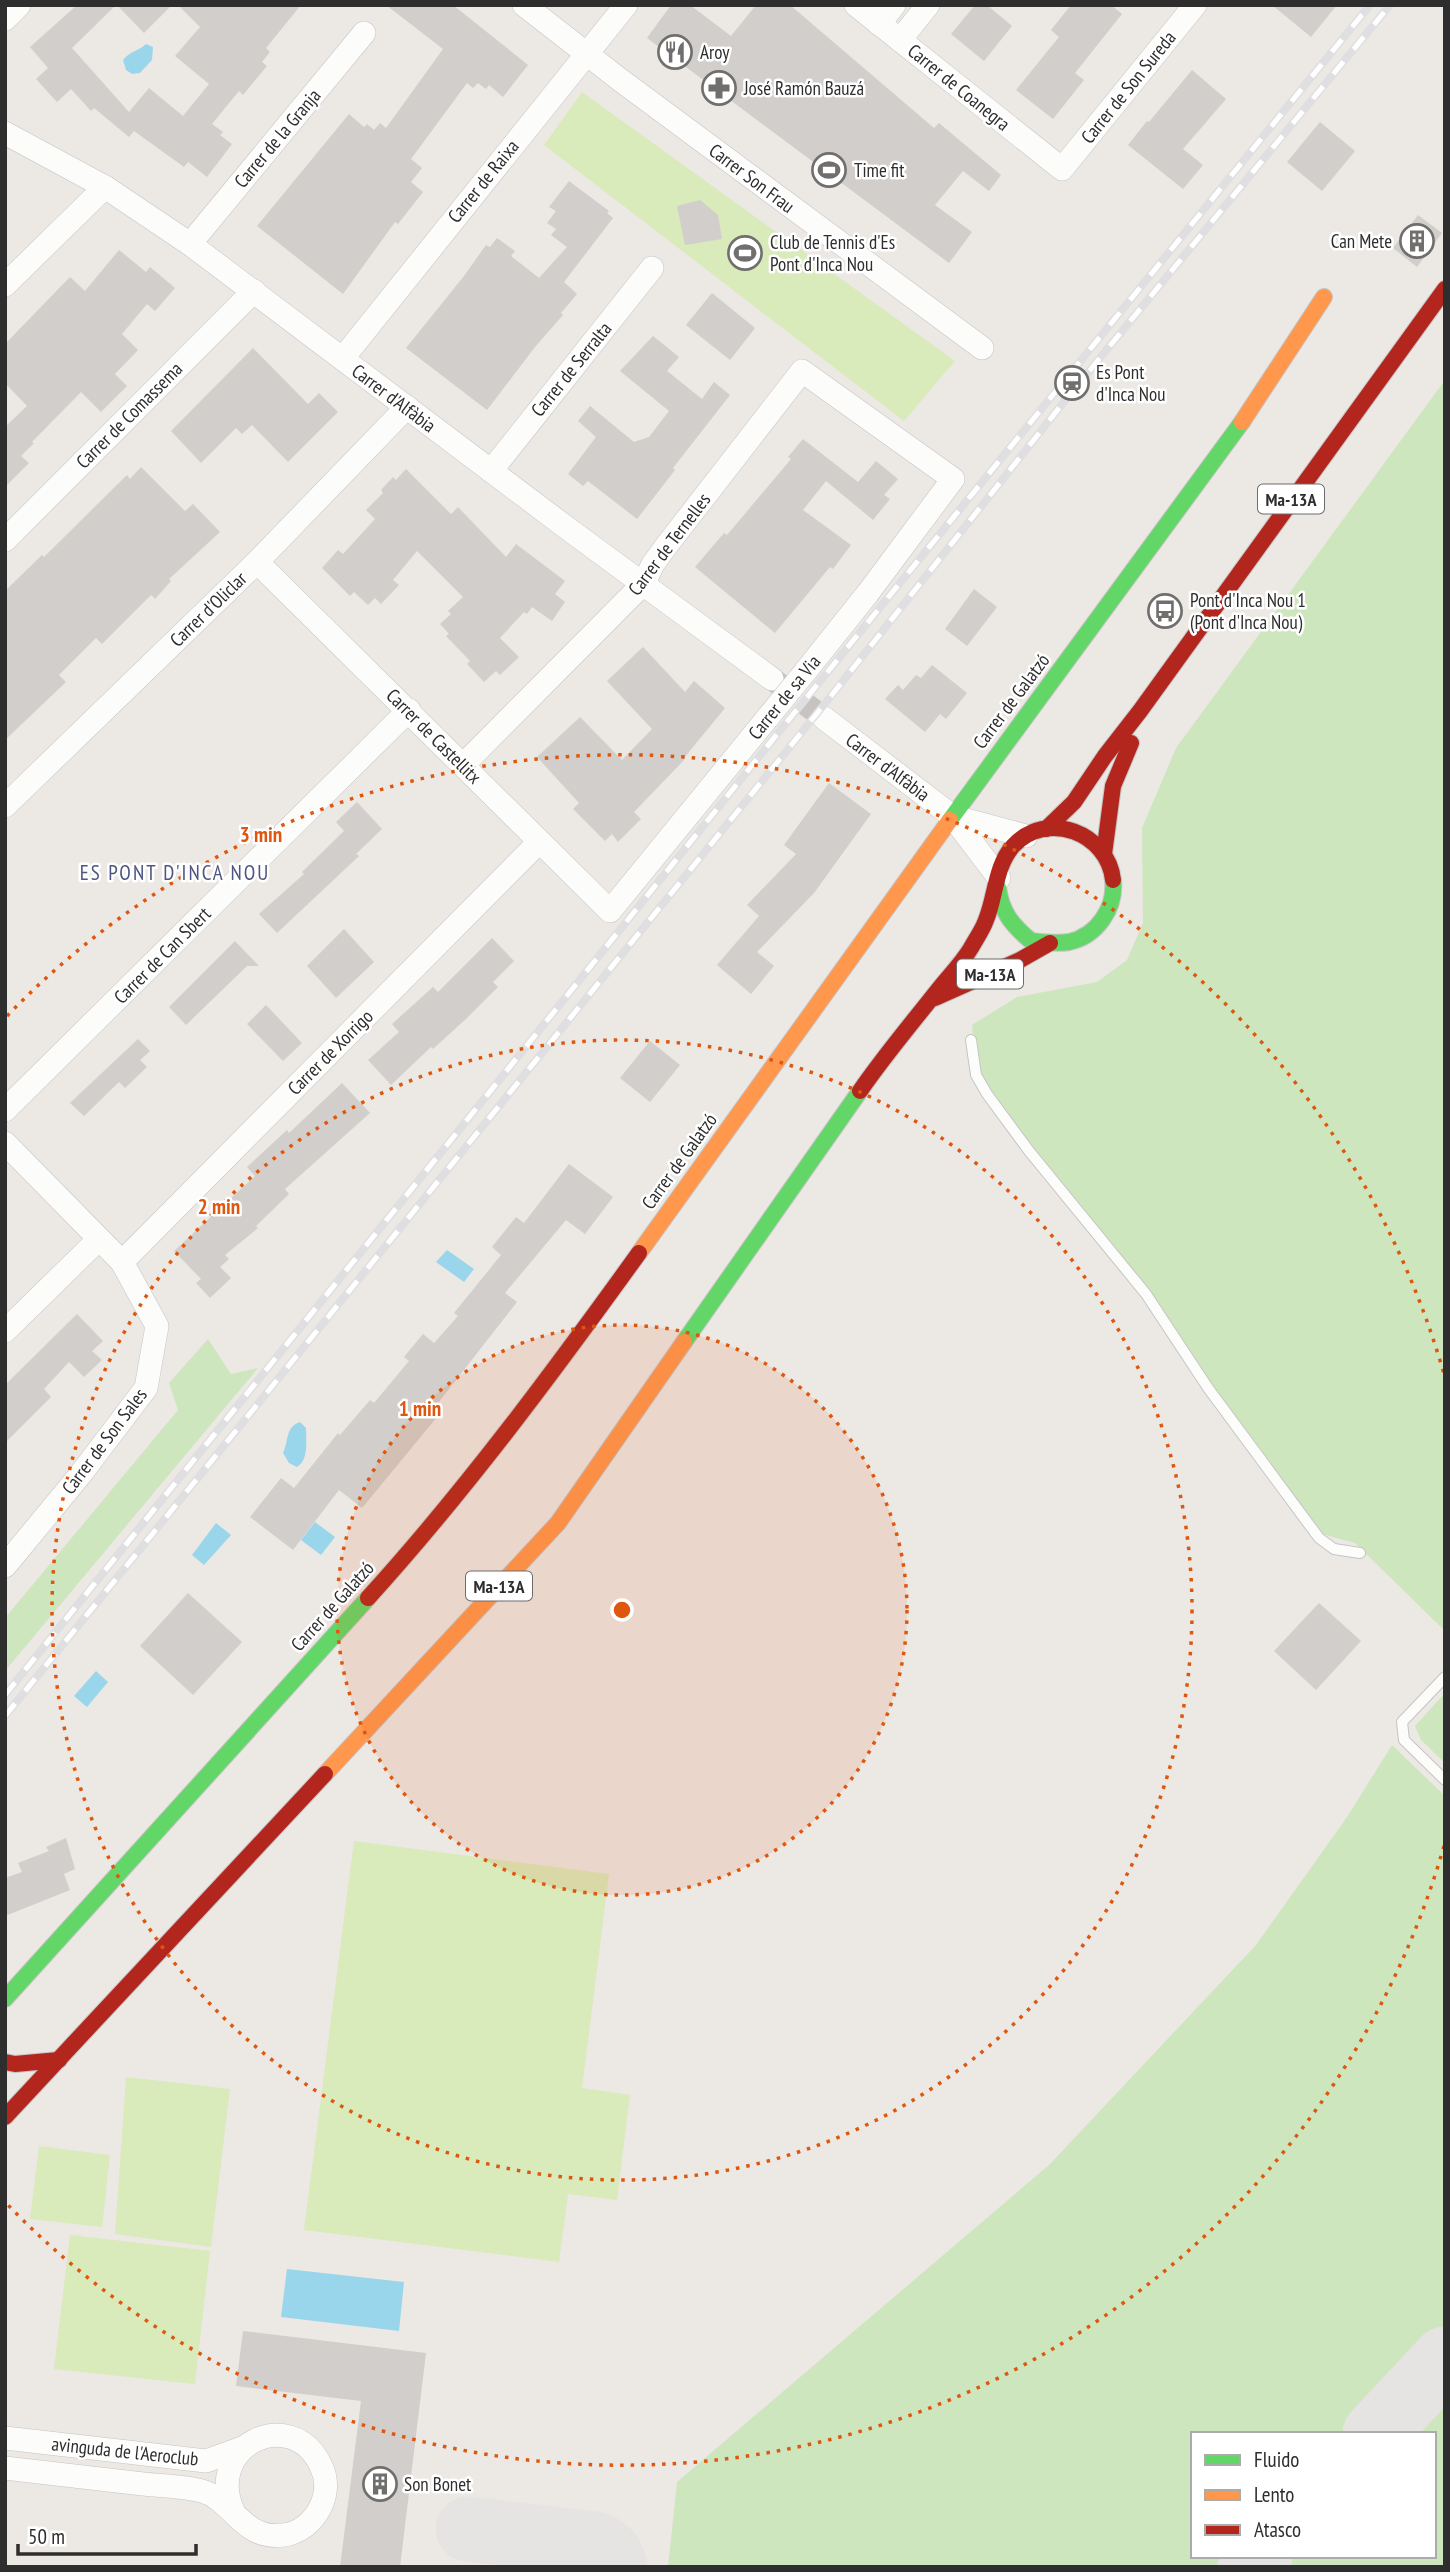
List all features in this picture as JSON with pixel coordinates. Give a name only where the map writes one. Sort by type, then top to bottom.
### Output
[{"type":"main road","name":"Ma-13A","points":[[1036,832],[1074,802],[1105,755],[1140,712],[1247,560],[1438,304],[1445,289]]},
{"type":"main road","name":"Carrer de Galatzó","points":[[5,1998],[417,1544],[572,1346],[952,816],[1227,445],[1324,297]]},
{"type":"main road","name":"Ma-13A","points":[[1104,853],[1113,786],[1129,750],[1140,712]]},
{"type":"main road","points":[[1063,828],[1079,832],[1093,841],[1104,853],[1112,870],[1114,889],[1110,907],[1100,923],[1086,936],[1069,942],[1031,941],[1007,918],[1000,903],[998,882],[1004,858],[1015,845],[1036,832],[1063,828]]},
{"type":"main road","name":"Ma-13A","points":[[6,2114],[558,1522],[869,1078],[975,942],[986,921],[998,882]]},
{"type":"main road","name":"Ma-13A","points":[[928,1001],[1020,960],[1050,943]]},
{"type":"main road","points":[[5,2062],[15,2064],[59,2060]]},
{"type":"street","points":[[5,19],[19,5]]},
{"type":"street","name":"Carrer Son Frau","points":[[524,5],[982,348]]},
{"type":"street","name":"Carrer de Raixa","points":[[342,358],[626,5]]},
{"type":"street","name":"Carrer de Coanegra","points":[[856,5],[1062,169]]},
{"type":"street","points":[[879,24],[894,5]]},
{"type":"street","points":[[900,40],[928,5]]},
{"type":"street","name":"Carrer de Son Sureda","points":[[1062,169],[1195,5]]},
{"type":"street","name":"Carrer de la Granja","points":[[190,244],[364,33]]},
{"type":"street","name":"Carrer d'Alfàbia","points":[[5,132],[106,187],[190,244],[772,679]]},
{"type":"street","points":[[5,285],[106,187]]},
{"type":"street","name":"Carrer de Serralta","points":[[491,471],[652,268]]},
{"type":"street","name":"Carrer de Comassema","points":[[5,540],[254,291]]},
{"type":"street","name":"Carrer de sa Via","points":[[610,911],[868,593],[953,479],[802,370]]},
{"type":"street","name":"Carrer de Ternelles","points":[[463,765],[644,583],[653,564],[667,545],[802,370]]},
{"type":"street","name":"Carrer d'Oliclar","points":[[5,806],[257,562],[407,407]]},
{"type":"street","name":"Carrer de Castellitx","points":[[257,562],[610,911]]},
{"type":"street","name":"Carrer de Can Sbert","points":[[5,1110],[409,710]]},
{"type":"street","name":"Carrer d'Alfàbia","points":[[824,718],[952,816],[998,882]]},
{"type":"street","name":"Carrer d'Alfàbia","points":[[952,816],[1036,832]]},
{"type":"street","name":"Carrer de Xorrigo","points":[[122,1262],[539,842]]},
{"type":"street","name":"Carrer de Son Sales","points":[[5,1143],[122,1262],[157,1326],[146,1388],[80,1475],[5,1566]]},
{"type":"street","points":[[5,1331],[99,1239]]},
{"type":"street","name":"avinguda de l'Aeroclub","points":[[5,2438],[206,2461],[242,2448],[254,2440],[282,2436],[302,2443],[317,2458],[326,2484],[318,2512],[309,2523],[284,2535],[269,2535],[243,2523],[234,2513],[203,2491],[5,2468]]},
{"type":"street","points":[[234,2513],[225,2486],[233,2459],[242,2448]]},
{"type":"lane","points":[[971,1040],[976,1075],[987,1094],[1029,1152],[1146,1294],[1215,1398],[1318,1538],[1334,1549],[1360,1553]]},
{"type":"lane","points":[[1445,1677],[1402,1722],[1404,1740],[1445,1780]]},
{"type":"green space","name":"Club de Tennis d'Es Pont d'Inca Nou","points":[[582,92],[955,361],[904,421],[544,145]]},
{"type":"green space","points":[[1445,380],[1445,1631],[1355,1543],[1322,1534],[976,1075],[972,1025],[1017,997],[1097,982],[1127,960],[1143,923],[1142,828],[1176,748]]},
{"type":"green space","points":[[208,1339],[231,1374],[258,1368],[5,1671],[5,1618],[178,1410],[169,1383]]},
{"type":"green space","points":[[1445,1693],[1445,1763],[1421,1740],[1415,1726]]},
{"type":"green space","points":[[1392,1745],[1445,1796],[1445,2325],[1344,2432],[1191,2432],[1191,2558],[1225,2558],[1217,2567],[668,2567],[677,2482],[1049,2165],[1256,1945],[1347,1817]]},
{"type":"green space","points":[[354,1841],[609,1874],[582,2088],[630,2095],[617,2200],[568,2194],[559,2262],[304,2230]]},
{"type":"green space","points":[[126,2077],[230,2089],[211,2247],[115,2234]]},
{"type":"green space","points":[[39,2146],[110,2155],[102,2227],[30,2219]]},
{"type":"green space","points":[[70,2235],[210,2251],[195,2384],[54,2369]]},
{"type":"green space","points":[[1445,2383],[1445,2567],[1273,2567],[1281,2558],[1436,2558],[1436,2432],[1400,2432]]},
{"type":"water","points":[[146,44],[153,47],[152,60],[140,73],[132,74],[126,70],[123,60]]},
{"type":"water","points":[[447,1250],[474,1269],[464,1282],[436,1262]]},
{"type":"water","points":[[300,1422],[306,1428],[306,1450],[301,1464],[297,1467],[289,1463],[283,1453],[292,1427]]},
{"type":"water","points":[[315,1522],[335,1537],[321,1555],[301,1540]]},
{"type":"water","points":[[216,1523],[231,1535],[204,1565],[192,1555]]},
{"type":"water","points":[[96,1671],[108,1682],[87,1707],[74,1696]]},
{"type":"water","points":[[287,2269],[404,2282],[399,2331],[281,2317]]},
{"type":"building","points":[[77,5],[116,5],[72,48],[129,112],[149,88],[183,116],[209,84],[175,56],[200,27],[178,5],[301,5],[266,48],[270,52],[262,62],[267,66],[243,95],[239,91],[212,124],[223,132],[220,135],[232,144],[207,177],[188,162],[184,167],[134,131],[129,137],[94,108],[91,111],[71,89],[57,102],[36,79],[48,68],[30,47]]},
{"type":"building","points":[[117,5],[172,5],[144,33]]},
{"type":"building","points":[[386,5],[453,5],[528,65],[503,97],[489,85],[486,89],[478,83],[473,88],[467,83],[411,159],[422,168],[411,182],[423,192],[398,224],[395,222],[343,294],[257,226],[349,114],[364,127],[367,124],[374,130],[380,123],[386,128],[443,49]]},
{"type":"building","points":[[671,5],[690,5],[731,36],[756,5],[790,5],[934,128],[939,123],[1001,175],[989,191],[963,171],[935,205],[972,232],[949,263],[647,38]]},
{"type":"building","points":[[975,5],[987,5],[1012,26],[984,61],[951,34]]},
{"type":"building","points":[[1071,5],[1111,5],[1122,14],[1075,73],[1084,80],[1053,119],[1016,90],[1059,37],[1051,30]]},
{"type":"building","points":[[1272,5],[1337,5],[1311,37]]},
{"type":"building","points":[[1192,70],[1226,99],[1183,149],[1203,165],[1183,189],[1128,145]]},
{"type":"building","points":[[1320,122],[1355,151],[1322,191],[1287,162]]},
{"type":"building","points":[[569,181],[609,211],[607,213],[613,218],[564,282],[577,294],[487,410],[406,348],[486,245],[490,247],[497,238],[515,251],[511,256],[539,278],[567,247],[551,235],[556,229],[547,223],[556,211],[549,207]]},
{"type":"building","points":[[700,200],[718,215],[722,239],[685,245],[677,206]]},
{"type":"building","name":"Can Mete","points":[[1418,215],[1442,233],[1417,267],[1393,248]]},
{"type":"building","points":[[119,250],[146,272],[150,267],[175,288],[155,311],[147,304],[122,334],[138,350],[115,374],[127,386],[101,412],[81,392],[32,442],[34,443],[21,456],[29,463],[5,487],[5,427],[27,406],[5,383],[5,344],[70,277],[85,291]]},
{"type":"building","points":[[712,293],[755,328],[730,360],[686,325]]},
{"type":"building","points":[[653,336],[679,357],[667,371],[702,399],[714,382],[730,395],[637,519],[588,481],[583,486],[568,474],[596,437],[578,421],[590,406],[634,442],[649,437],[669,411],[620,371]]},
{"type":"building","points":[[253,348],[308,404],[319,393],[338,412],[288,462],[252,425],[242,434],[236,428],[201,463],[171,431]]},
{"type":"building","points":[[803,439],[858,482],[876,461],[898,479],[884,495],[890,499],[873,520],[826,481],[803,510],[851,545],[775,633],[695,567],[724,533],[727,535],[791,459],[788,457]]},
{"type":"building","points":[[141,467],[185,511],[193,504],[220,532],[169,579],[171,581],[155,599],[151,595],[102,644],[96,638],[59,675],[66,682],[5,740],[5,591],[42,555],[44,557],[127,475],[130,479]]},
{"type":"building","points":[[406,469],[451,514],[458,507],[506,557],[516,544],[565,581],[555,594],[565,602],[552,621],[532,607],[500,638],[519,657],[500,675],[496,671],[484,682],[467,664],[470,661],[446,636],[449,634],[440,624],[451,614],[448,611],[463,597],[417,551],[393,580],[399,585],[381,604],[375,598],[368,605],[354,592],[350,596],[322,568],[338,550],[343,554],[375,519],[366,510],[383,493],[381,490],[393,477],[396,480]]},
{"type":"building","points":[[974,589],[997,607],[967,646],[945,629]]},
{"type":"building","points":[[643,647],[685,692],[694,681],[725,708],[685,759],[634,812],[641,819],[618,842],[612,834],[605,841],[573,809],[579,803],[537,757],[580,717],[622,760],[652,729],[607,681]]},
{"type":"building","points":[[932,665],[967,693],[946,719],[940,714],[925,732],[885,699],[898,685],[903,690],[916,675],[921,678]]},
{"type":"building","points":[[829,783],[871,814],[814,893],[757,952],[774,966],[751,994],[717,965],[759,916],[747,905],[796,854],[784,845]]},
{"type":"building","points":[[357,802],[382,829],[356,854],[359,856],[277,933],[259,914],[304,874],[302,872],[344,831],[336,822]]},
{"type":"building","points":[[344,929],[374,962],[336,998],[307,966]]},
{"type":"building","points":[[492,938],[514,961],[493,982],[498,987],[391,1085],[368,1060],[399,1032],[392,1024],[433,987],[438,992]]},
{"type":"building","points":[[235,941],[259,966],[247,966],[186,1025],[169,1007]]},
{"type":"building","points":[[266,1005],[302,1043],[283,1061],[247,1024]]},
{"type":"building","points":[[138,1039],[150,1051],[140,1060],[147,1067],[125,1088],[119,1082],[84,1116],[70,1103]]},
{"type":"building","points":[[650,1041],[680,1065],[650,1102],[620,1078]]},
{"type":"building","points":[[342,1083],[370,1113],[285,1189],[289,1194],[256,1226],[258,1228],[225,1255],[229,1259],[220,1267],[231,1278],[210,1298],[196,1283],[201,1279],[174,1251],[255,1176],[247,1167],[287,1130],[289,1133]]},
{"type":"building","points":[[569,1164],[613,1197],[585,1234],[566,1220],[505,1293],[517,1302],[431,1412],[437,1417],[362,1508],[339,1490],[293,1550],[250,1517],[281,1478],[294,1488],[338,1433],[340,1435],[370,1400],[374,1403],[409,1361],[404,1357],[423,1334],[434,1343],[458,1316],[454,1313],[501,1255],[492,1247],[516,1217],[524,1223]]},
{"type":"building","points":[[77,1314],[103,1341],[92,1351],[102,1360],[84,1377],[69,1362],[44,1389],[51,1397],[5,1443],[5,1385]]},
{"type":"building","points":[[188,1593],[242,1642],[193,1695],[140,1646]]},
{"type":"building","points":[[1319,1603],[1361,1641],[1316,1690],[1274,1651]]},
{"type":"building","points":[[66,1838],[75,1869],[64,1874],[70,1890],[5,1916],[5,1878],[22,1872],[18,1863],[49,1851],[46,1847]]},
{"type":"building","name":"Son Bonet","points":[[243,2331],[426,2353],[400,2567],[340,2567],[361,2401],[236,2386]]},
{"type":"taxiway","points":[[1377,2432],[1445,2359]]},
{"type":"taxiway","points":[[468,2529],[596,2544],[609,2553],[615,2567]]},
{"type":"taxiway","points":[[1250,2567],[1258,2558]]},
{"type":"tunnel","points":[[775,681],[824,718]]},
{"type":"railway","points":[[5,1695],[782,728],[1370,5]]},
{"type":"railway","points":[[5,1716],[831,696],[1063,403],[1390,5]]},
{"type":"traffic: fast","points":[[950,820],[1242,422]]},
{"type":"traffic: fast","points":[[998,887],[1009,917],[1031,941],[1064,943],[1088,934],[1103,919],[1111,901],[1113,880]]},
{"type":"traffic: fast","points":[[684,1342],[860,1091]]},
{"type":"traffic: fast","points":[[5,1999],[368,1598]]},
{"type":"traffic: slow","points":[[1242,422],[1324,297]]},
{"type":"traffic: slow","points":[[639,1253],[950,820]]},
{"type":"traffic: slow","points":[[325,1774],[558,1523],[684,1342]]},
{"type":"traffic: jam","points":[[1046,829],[1074,802],[1445,289]]},
{"type":"traffic: jam","points":[[1104,854],[1113,786],[1131,743]]},
{"type":"traffic: jam","points":[[860,1091],[971,948],[985,923],[999,872],[1013,846],[1027,835],[1042,829],[1058,828],[1074,832],[1088,839],[1100,850],[1109,864],[1113,880]]},
{"type":"traffic: jam","points":[[935,998],[1020,960],[1050,943]]},
{"type":"traffic: jam","points":[[368,1598],[440,1515],[508,1429],[639,1253]]},
{"type":"traffic: jam","points":[[5,2117],[325,1774]]},
{"type":"traffic: jam","points":[[5,2062],[15,2064],[59,2060]]},
{"type":"place","name":"Aroy","points":[[675,52]]},
{"type":"place","name":"José Ramón Bauzá","points":[[719,88]]},
{"type":"place","name":"Time fit","points":[[829,170]]},
{"type":"place","name":"Can Mete","points":[[1417,241]]},
{"type":"place","name":"Club de Tennis d'Es Pont d'Inca Nou","points":[[745,253]]},
{"type":"place","name":"Es Pont d'Inca Nou","points":[[1072,383]]},
{"type":"place","name":"Pont d'Inca Nou 1 (Pont d'Inca Nou)","points":[[1165,611]]},
{"type":"place","name":"Son Bonet","points":[[380,2484]]},
{"type":"district","name":"ES PONT D'INCA NOU","points":[[175,872]]}]
